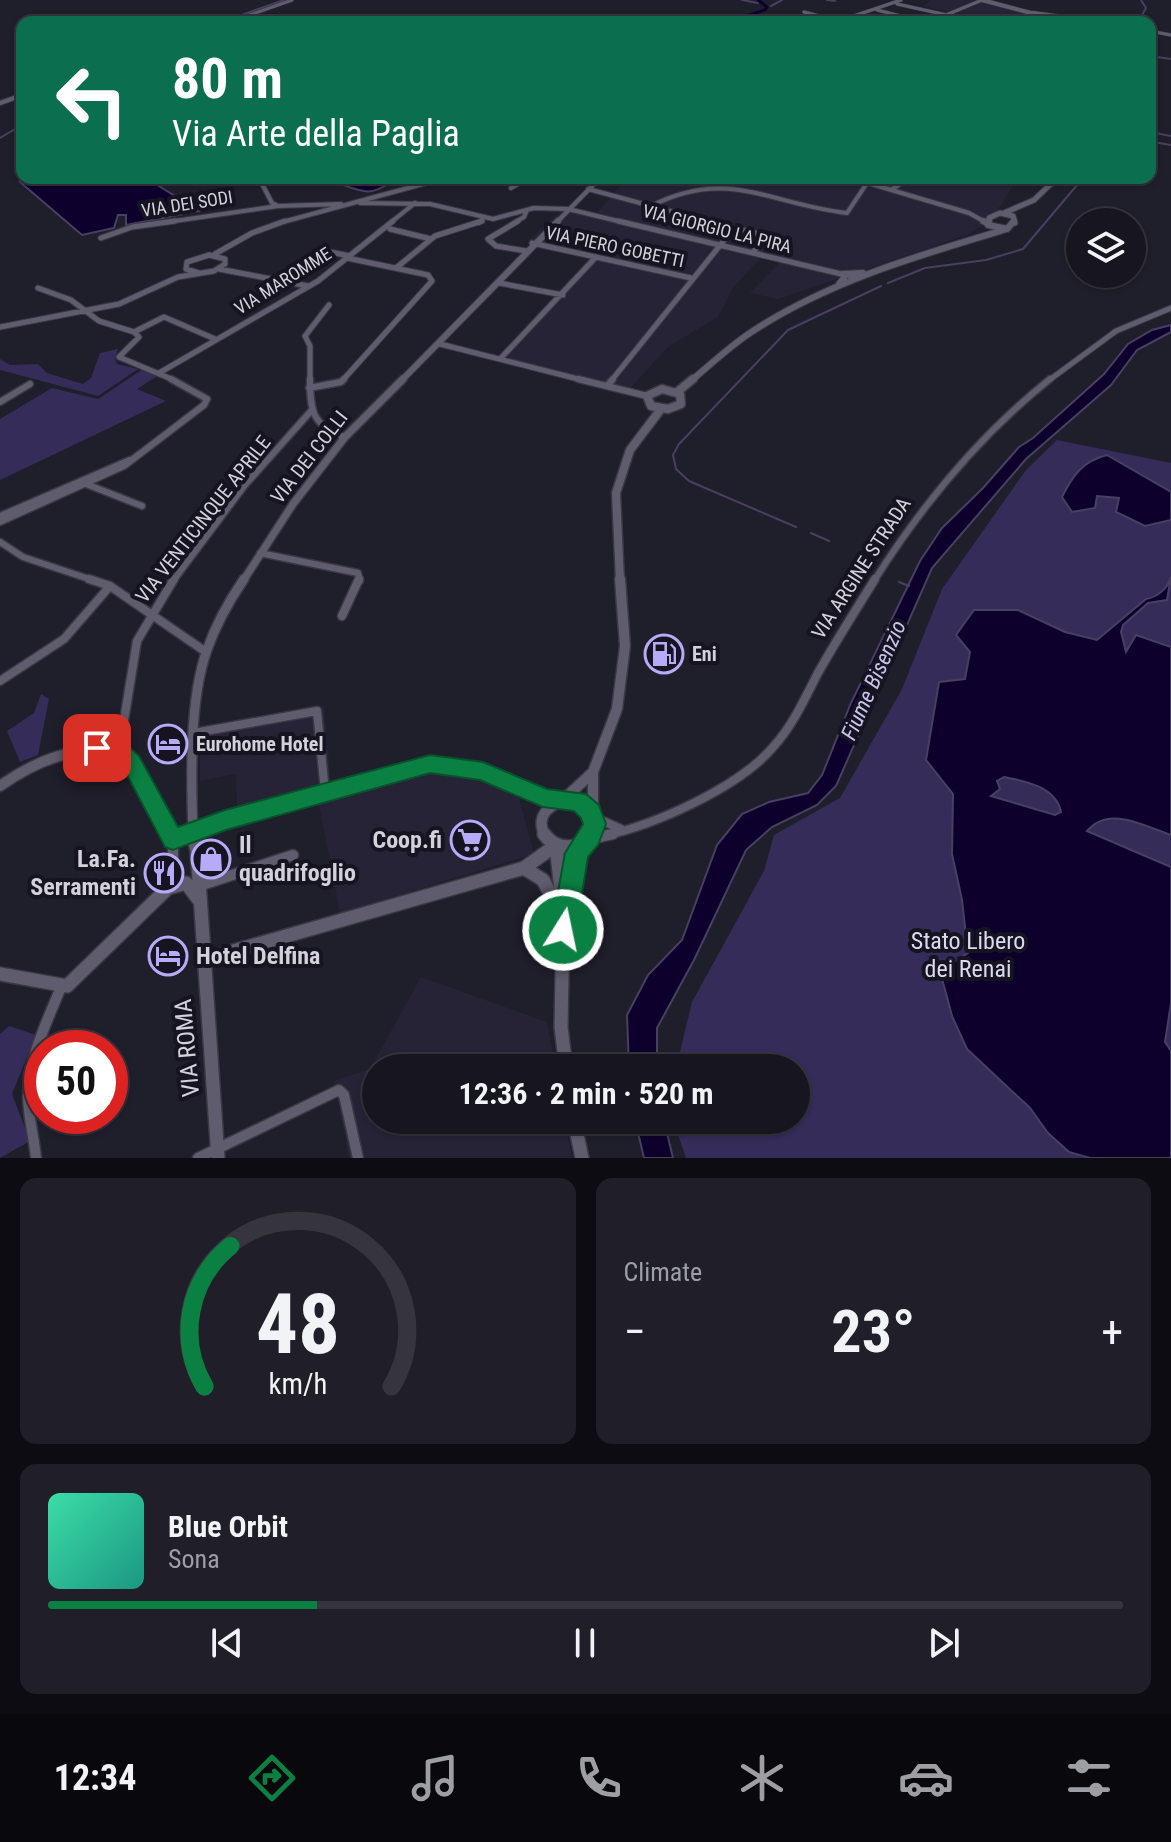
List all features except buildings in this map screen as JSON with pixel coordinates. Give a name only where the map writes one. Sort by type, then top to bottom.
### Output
[{"type":"main road","points":[[982,0],[1049,16]]},
{"type":"main road","points":[[677,392],[764,323],[837,286],[978,236],[993,215],[1025,206],[1051,184]]},
{"type":"main road","points":[[957,244],[1007,229],[1025,206]]},
{"type":"main road","points":[[1004,213],[1015,218]]},
{"type":"main road","points":[[988,224],[1007,229]]},
{"type":"main road","points":[[837,286],[844,278],[843,274],[879,271]]},
{"type":"main road","points":[[657,389],[677,392],[683,397],[681,404],[673,409],[651,406],[647,396],[657,389]]},
{"type":"main road","points":[[563,924],[577,853],[593,831],[593,772],[617,709],[625,646],[616,493],[630,450],[661,409]]},
{"type":"main road","points":[[0,786],[38,760],[73,749],[119,751],[131,763],[151,794],[173,839],[221,821],[325,792],[421,766],[445,764],[483,771],[526,791],[560,801],[578,801],[593,816]]},
{"type":"main road","points":[[584,842],[570,848],[556,845],[543,835],[541,819],[544,812],[593,772]]},
{"type":"main road","name":"VIA ROMA","points":[[193,833],[217,1153]]},
{"type":"main road","points":[[202,960],[524,868],[556,845]]},
{"type":"main road","points":[[556,845],[562,879],[561,1027],[564,1054]]},
{"type":"main road","points":[[524,868],[532,870],[547,883],[563,924]]},
{"type":"main road","points":[[0,974],[61,987],[72,983],[168,888],[186,883],[200,903]]},
{"type":"main road","points":[[577,1134],[582,1158]]},
{"type":"street","points":[[247,16],[292,0]]},
{"type":"street","points":[[858,16],[901,0]]},
{"type":"street","points":[[944,16],[982,0]]},
{"type":"street","points":[[895,3],[947,15]]},
{"type":"street","points":[[875,10],[898,16]]},
{"type":"street","points":[[804,12],[819,16]]},
{"type":"street","points":[[1028,16],[1032,14]]},
{"type":"street","name":"VIA DEI SODI","points":[[262,184],[272,203],[278,206]]},
{"type":"street","points":[[358,204],[425,184]]},
{"type":"street","points":[[511,188],[518,184]]},
{"type":"street","name":"VIA DEI COLLI","points":[[193,833],[194,733],[206,652],[222,614],[260,553],[345,437],[440,344],[499,283],[532,243],[593,184]]},
{"type":"street","points":[[651,206],[678,191],[713,185],[847,213],[866,184]]},
{"type":"street","points":[[870,184],[969,213],[993,215]]},
{"type":"street","points":[[891,190],[900,184]]},
{"type":"street","points":[[588,189],[784,240]]},
{"type":"street","name":"VIA DEI SODI","points":[[101,238],[132,227],[278,206],[415,203],[437,205],[483,218],[498,218],[527,210],[568,209]]},
{"type":"street","name":"VIA MAROMME","points":[[159,373],[329,273],[415,203]]},
{"type":"street","points":[[178,277],[186,269],[187,262],[194,258],[226,251],[264,228],[340,206]]},
{"type":"street","name":"VIA GIORGIO LA PIRA","points":[[568,209],[858,278]]},
{"type":"street","points":[[526,251],[496,246],[488,239],[524,217],[527,210]]},
{"type":"street","points":[[969,213],[988,224]]},
{"type":"street","points":[[396,268],[431,239],[482,222],[483,218]]},
{"type":"street","points":[[607,386],[718,244],[734,228]]},
{"type":"street","points":[[390,229],[431,239]]},
{"type":"street","points":[[753,252],[768,236]]},
{"type":"street","name":"VIA PIERO GOBETTI","points":[[532,243],[691,278]]},
{"type":"street","points":[[216,270],[224,261],[226,251]]},
{"type":"street","points":[[309,388],[341,382],[432,281],[428,275],[330,252],[308,268],[329,273]]},
{"type":"street","points":[[213,255],[234,270]]},
{"type":"street","points":[[501,358],[596,257]]},
{"type":"street","points":[[186,269],[199,273]]},
{"type":"street","points":[[0,327],[87,311],[136,298],[178,277],[216,270],[234,270],[308,286]]},
{"type":"street","points":[[248,306],[283,288],[273,284],[281,280]]},
{"type":"street","points":[[499,283],[563,295]]},
{"type":"street","points":[[0,516],[124,466],[206,402],[203,394],[159,373],[123,362],[119,357],[139,337],[134,332],[109,326],[71,300],[38,288]]},
{"type":"street","points":[[329,305],[305,336],[310,346],[311,411],[330,431],[345,437]]},
{"type":"street","name":"VIA ARGINE STRADA","points":[[584,842],[635,828],[723,783],[769,752],[916,516],[997,421],[1040,384],[1104,337],[1132,322],[1171,308]]},
{"type":"street","points":[[134,332],[173,313]]},
{"type":"street","points":[[164,317],[182,320],[195,331],[215,339]]},
{"type":"street","points":[[195,331],[204,326]]},
{"type":"street","points":[[440,344],[647,396]]},
{"type":"street","points":[[0,402],[30,384]]},
{"type":"street","name":"VIA VENTICINQUE APRILE","points":[[119,751],[137,640],[150,613],[248,483],[311,411]]},
{"type":"street","points":[[0,522],[83,482],[142,506]]},
{"type":"street","points":[[0,542],[23,557],[110,586],[206,652]]},
{"type":"street","points":[[260,553],[358,573],[360,581],[342,616]]},
{"type":"street","points":[[0,681],[64,639],[110,586]]},
{"type":"street","points":[[194,733],[317,711],[325,792]]},
{"type":"street","points":[[191,810],[203,822],[221,821]]},
{"type":"street","points":[[593,816],[610,827],[635,828]]},
{"type":"street","points":[[168,888],[173,872],[173,839]]},
{"type":"street","points":[[199,886],[293,855]]},
{"type":"street","points":[[36,1158],[28,1096],[29,1078],[41,1036],[61,987]]},
{"type":"street","points":[[198,1158],[217,1153],[339,1090],[344,1095],[358,1158]]},
{"type":"shaded area","points":[[927,0],[977,0],[1036,13],[1031,16],[968,16],[922,6],[930,1]]},
{"type":"shaded area","points":[[622,184],[1013,184],[1002,204],[981,227],[967,235],[778,299],[750,293],[780,262],[761,257],[733,288],[718,317],[668,347],[624,395],[494,360],[596,254],[623,250],[574,240],[566,248],[528,241],[565,207],[597,213]]},
{"type":"shaded area","points":[[324,706],[331,786],[237,808],[236,774],[200,781],[200,734]]},
{"type":"shaded area","points":[[430,770],[482,775],[519,798],[534,854],[340,913],[318,799]]},
{"type":"shaded area","points":[[421,977],[547,1022],[553,1054],[378,1054]]},
{"type":"shaded area","points":[[362,1072],[362,1134],[568,1134],[572,1158],[349,1158],[334,1081]]},
{"type":"green space","points":[[118,349],[117,364],[138,369],[98,396],[0,370],[0,359],[10,365],[38,364],[47,373],[83,384],[91,378],[100,353]]},
{"type":"green space","points":[[143,369],[157,376],[137,389],[166,401],[0,480],[0,419],[52,388],[98,399]]},
{"type":"green space","name":"Stato Libero dei Renai","points":[[1057,440],[1171,463],[1171,1158],[686,1158],[678,1134],[810,1134],[810,1054],[679,1054],[692,1002],[764,871],[774,835],[840,798],[902,689],[942,589],[1026,470]]},
{"type":"green space","points":[[41,694],[49,699],[38,755],[20,762],[7,731],[34,713]]},
{"type":"green space","points":[[9,1026],[24,1031],[24,1064],[12,1094],[24,1125],[24,1134],[27,1134],[30,1141],[0,1158],[0,1034]]},
{"type":"water","points":[[22,184],[156,184],[199,211],[126,225],[126,215],[118,215],[114,228],[82,235]]},
{"type":"water","points":[[341,184],[388,184],[369,191]]},
{"type":"water","name":"Fiume Bisenzio","points":[[1171,325],[1171,332],[1137,350],[1111,385],[1026,459],[932,568],[836,786],[817,805],[772,827],[746,850],[694,960],[657,1028],[657,1054],[628,1054],[627,1015],[648,975],[682,940],[717,845],[742,814],[769,802],[808,793],[822,775],[851,703],[920,561],[942,528],[1019,447],[1104,374],[1128,344],[1152,330]]},
{"type":"water","points":[[1107,455],[1171,492],[1171,520],[1145,526],[1116,512],[1119,498],[1097,496],[1095,508],[1072,512],[1062,497],[1070,482],[1085,465]]},
{"type":"water","points":[[1171,577],[1167,600],[1148,603],[1123,625],[1121,632],[1126,652],[1136,635],[1171,647],[1171,835],[1116,818],[1096,823],[1087,831],[1171,867],[1171,1003],[1165,1042],[1171,1051],[1171,1158],[1090,1158],[1069,1152],[1048,1133],[1030,1108],[967,1049],[952,1016],[940,971],[968,953],[962,900],[952,854],[953,794],[926,760],[939,682],[965,679],[970,652],[956,635],[974,610],[1018,610],[1065,632],[1097,640],[1146,599],[1162,591]],"holes":[[[1004,777],[1047,791],[1058,803],[1061,812],[1055,815],[991,796],[1000,789],[997,781]]]},
{"type":"water","points":[[638,1134],[667,1134],[673,1158],[644,1158]]},
{"type":"waterway","points":[[239,16],[284,0]]},
{"type":"waterway","points":[[742,0],[758,3]]},
{"type":"waterway","points":[[746,16],[765,10],[767,7],[758,0]]},
{"type":"waterway","points":[[771,6],[782,0]]},
{"type":"waterway","points":[[827,0],[835,1]]},
{"type":"waterway","points":[[1141,0],[1146,8],[1141,16]]},
{"type":"waterway","points":[[1156,57],[1171,59]]},
{"type":"waterway","points":[[0,138],[16,129]]},
{"type":"waterway","points":[[1156,133],[1171,136]]},
{"type":"waterway","points":[[1156,142],[1171,145]]},
{"type":"waterway","points":[[888,283],[925,268],[986,260],[1023,249],[1078,184]]},
{"type":"waterway","points":[[796,527],[689,481],[676,469],[673,455],[679,444],[788,330],[881,286]]},
{"type":"waterway","points":[[811,533],[829,541]]},
{"type":"waterway","points":[[899,582],[909,586]]},
{"type":"place","name":"Eni","points":[[664,654]]},
{"type":"place","name":"Eurohome Hotel","points":[[168,744]]},
{"type":"place","name":"Coop.fi","points":[[470,840]]},
{"type":"place","name":"Il quadrifoglio","points":[[211,859]]},
{"type":"place","name":"La.Fa. Serramenti","points":[[164,873]]},
{"type":"place","name":"Hotel Delfina","points":[[168,956]]},
{"type":"route","points":[[97,748],[119,751],[131,763],[151,794],[173,839],[225,820],[430,764],[483,771],[557,802],[578,801],[591,812],[594,824],[593,831],[577,853],[563,930]]}]
